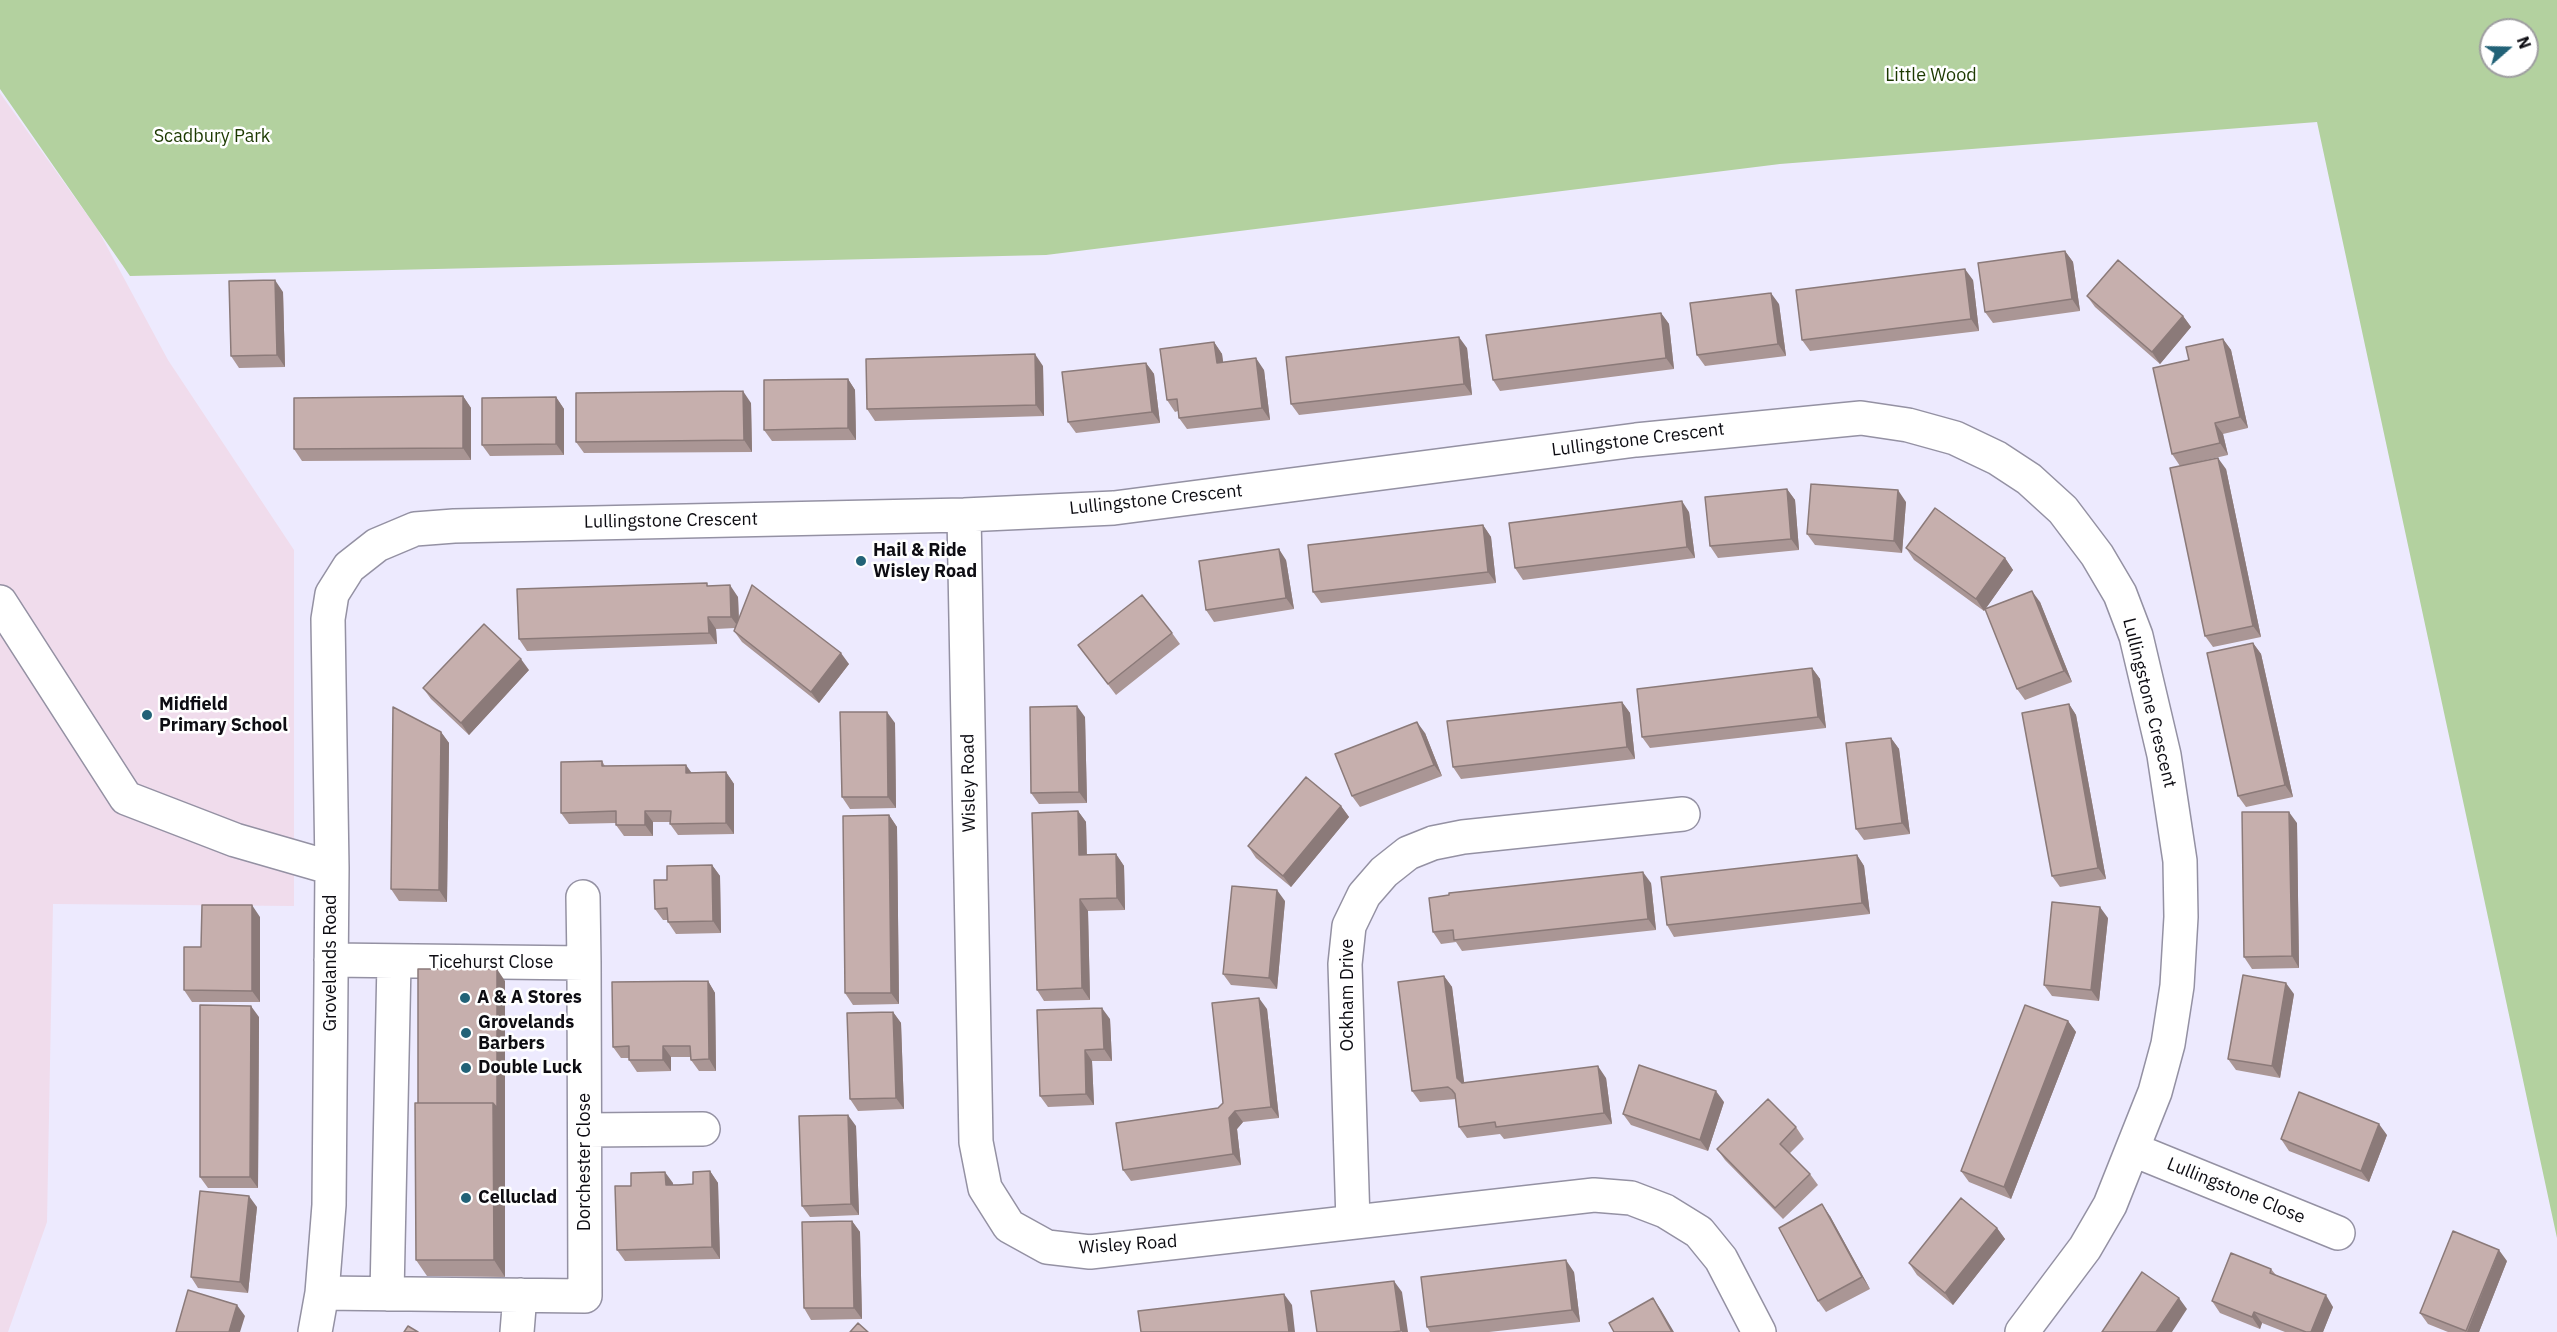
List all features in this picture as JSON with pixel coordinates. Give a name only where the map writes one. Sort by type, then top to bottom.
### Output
[{"type":"street","name":"Lullingstone Crescent","points":[[332,594],[349,567],[377,545],[416,529],[964,515],[1114,507],[1636,440],[1830,419],[1862,418],[1908,424],[1955,438],[1997,458],[2029,479],[2063,510],[2097,555],[2120,594],[2136,636],[2164,755],[2180,861],[2181,917],[2177,986],[2165,1054],[2155,1092],[2134,1150],[2110,1205],[2085,1248],[2022,1332]]},
{"type":"street","name":"Wisley Road","points":[[964,515],[976,1142],[985,1188],[1009,1226],[1047,1247],[1090,1252],[1594,1195],[1631,1198],[1665,1211],[1699,1232],[1721,1259],[1759,1332]]},
{"type":"street","name":"Grovelands Road","points":[[315,1332],[322,1293],[329,1205],[332,868],[328,619],[332,594]]},
{"type":"street","points":[[0,602],[126,798],[235,840],[332,868]]},
{"type":"street","name":"Ockham Drive","points":[[1353,1222],[1345,963],[1349,926],[1364,896],[1384,872],[1408,853],[1433,843],[1463,837],[1683,814]]},
{"type":"street","points":[[583,897],[584,963]]},
{"type":"street","name":"Ticehurst Close","points":[[332,960],[584,963]]},
{"type":"street","points":[[387,1294],[394,962]]},
{"type":"street","name":"Dorchester Close","points":[[322,1293],[585,1296],[584,963]]},
{"type":"street","points":[[585,1130],[703,1129]]},
{"type":"street","name":"Lullingstone Close","points":[[2134,1150],[2338,1233]]},
{"type":"street","points":[[518,1332],[520,1296]]},
{"type":"shaded area","name":"Midfield Primary School","points":[[0,93],[98,230],[168,360],[294,550],[294,906],[53,904],[47,1222],[8,1332],[0,1332]]},
{"type":"green space","name":"Scadbury Park","points":[[0,0],[2557,0],[2557,1238],[2317,122],[1780,164],[1046,255],[130,276],[0,89]]},
{"type":"building","points":[[2065,251],[2072,299],[1985,312],[1978,263]]},
{"type":"building","points":[[2118,260],[2183,316],[2152,352],[2087,296]]},
{"type":"building","points":[[1965,269],[1971,319],[1802,340],[1796,290]]},
{"type":"building","points":[[275,280],[277,355],[231,356],[229,281]]},
{"type":"building","points":[[1771,293],[1778,344],[1697,355],[1690,303]]},
{"type":"building","points":[[1661,313],[1666,358],[1493,380],[1486,335]]},
{"type":"building","points":[[1459,337],[1464,384],[1291,404],[1286,357]]},
{"type":"building","points":[[2223,339],[2240,417],[2215,423],[2220,443],[2172,454],[2153,368],[2189,360],[2186,347]]},
{"type":"building","points":[[1214,342],[1217,363],[1256,358],[1262,408],[1179,418],[1177,399],[1167,400],[1160,349]]},
{"type":"building","points":[[1035,354],[1036,405],[867,409],[866,359]]},
{"type":"building","points":[[1146,363],[1152,412],[1068,422],[1062,372]]},
{"type":"building","points":[[848,379],[848,428],[764,430],[764,380]]},
{"type":"building","points":[[743,391],[744,440],[576,442],[576,393]]},
{"type":"building","points":[[463,396],[463,448],[294,449],[294,398]]},
{"type":"building","points":[[556,397],[556,444],[482,445],[482,398]]},
{"type":"building","points":[[2218,458],[2253,626],[2205,636],[2170,468]]},
{"type":"building","points":[[1811,484],[1898,490],[1894,541],[1807,534]]},
{"type":"building","points":[[1787,489],[1791,539],[1710,546],[1705,497]]},
{"type":"building","points":[[1682,501],[1687,547],[1515,568],[1509,523]]},
{"type":"building","points":[[1935,508],[2005,558],[1976,599],[1906,548]]},
{"type":"building","points":[[1483,525],[1488,572],[1313,592],[1308,545]]},
{"type":"building","points":[[1279,549],[1286,598],[1206,610],[1199,561]]},
{"type":"building","points":[[707,583],[707,586],[730,585],[731,617],[708,617],[709,633],[519,639],[517,589]]},
{"type":"building","points":[[752,585],[841,653],[811,692],[734,631]]},
{"type":"building","points":[[2032,591],[2064,671],[2017,689],[1985,609]]},
{"type":"building","points":[[1142,595],[1172,633],[1108,684],[1078,645]]},
{"type":"building","points":[[484,624],[521,659],[461,723],[423,688]]},
{"type":"building","points":[[2253,643],[2285,785],[2238,796],[2207,653]]},
{"type":"building","points":[[1812,668],[1818,717],[1642,737],[1637,689]]},
{"type":"building","points":[[1622,702],[1627,747],[1453,767],[1447,721]]},
{"type":"building","points":[[2069,704],[2098,868],[2052,876],[2022,713]]},
{"type":"building","points":[[1077,706],[1079,792],[1031,793],[1030,707]]},
{"type":"building","points":[[393,707],[441,732],[439,890],[391,889]]},
{"type":"building","points":[[840,712],[887,712],[888,797],[842,797]]},
{"type":"building","points":[[1417,722],[1434,765],[1352,796],[1335,754]]},
{"type":"building","points":[[1891,738],[1902,823],[1856,829],[1846,743]]},
{"type":"building","points":[[602,761],[602,766],[686,765],[686,773],[726,772],[726,823],[670,824],[671,811],[645,811],[645,825],[616,825],[616,811],[561,813],[561,762]]},
{"type":"building","points":[[1306,777],[1341,806],[1283,876],[1248,846]]},
{"type":"building","points":[[1078,811],[1079,855],[1116,854],[1117,898],[1080,899],[1082,988],[1037,990],[1032,813]]},
{"type":"building","points":[[2242,812],[2289,812],[2292,956],[2244,957]]},
{"type":"building","points":[[889,815],[891,993],[845,993],[843,816]]},
{"type":"building","points":[[1857,855],[1862,903],[1667,925],[1661,877]]},
{"type":"building","points":[[712,865],[713,921],[668,922],[667,908],[655,909],[654,880],[667,880],[667,866]]},
{"type":"building","points":[[1643,872],[1648,919],[1454,940],[1453,930],[1433,932],[1429,898],[1449,895],[1449,893]]},
{"type":"building","points":[[1232,886],[1277,890],[1269,978],[1223,974]]},
{"type":"building","points":[[2052,902],[2100,907],[2091,990],[2044,985]]},
{"type":"building","points":[[202,905],[252,905],[252,991],[184,990],[184,947],[201,947]]},
{"type":"building","points":[[418,969],[497,969],[497,1108],[493,1103],[418,1103]]},
{"type":"building","points":[[2243,975],[2286,983],[2272,1066],[2228,1059]]},
{"type":"building","points":[[1444,976],[1457,1078],[1462,1083],[1598,1066],[1604,1113],[1496,1127],[1495,1122],[1459,1127],[1455,1094],[1452,1090],[1448,1087],[1412,1091],[1398,982]]},
{"type":"building","points":[[708,981],[709,1059],[691,1060],[690,1046],[663,1046],[663,1060],[629,1060],[629,1046],[613,1047],[612,982]]},
{"type":"building","points":[[1259,998],[1271,1107],[1235,1111],[1229,1118],[1233,1154],[1123,1170],[1116,1123],[1218,1108],[1223,1103],[1212,1003]]},
{"type":"building","points":[[200,1005],[251,1006],[250,1177],[200,1177]]},
{"type":"building","points":[[2025,1005],[2068,1021],[2004,1187],[1961,1171]]},
{"type":"building","points":[[1102,1008],[1104,1049],[1085,1050],[1086,1094],[1040,1096],[1037,1010]]},
{"type":"building","points":[[893,1012],[896,1098],[850,1099],[847,1013]]},
{"type":"building","points":[[1639,1065],[1716,1091],[1700,1140],[1623,1114]]},
{"type":"building","points":[[2299,1092],[2379,1124],[2361,1171],[2281,1139]]},
{"type":"building","points":[[1768,1099],[1796,1127],[1780,1144],[1810,1174],[1775,1208],[1717,1149]]},
{"type":"building","name":"Celluclad","points":[[415,1103],[493,1103],[494,1260],[416,1260]]},
{"type":"building","points":[[848,1115],[851,1204],[802,1206],[799,1116]]},
{"type":"building","points":[[710,1171],[712,1247],[617,1250],[615,1186],[631,1186],[631,1173],[665,1172],[666,1185],[679,1185],[693,1184],[693,1172]]},
{"type":"building","points":[[200,1191],[249,1196],[240,1282],[191,1277]]},
{"type":"building","points":[[1961,1198],[1997,1228],[1945,1293],[1909,1263]]},
{"type":"building","points":[[1822,1204],[1862,1277],[1818,1301],[1779,1228]]},
{"type":"building","points":[[852,1221],[854,1308],[804,1308],[802,1222]]},
{"type":"building","points":[[2453,1231],[2499,1250],[2466,1331],[2420,1313]]},
{"type":"building","points":[[2231,1253],[2271,1269],[2270,1273],[2326,1295],[2311,1332],[2254,1312],[2252,1317],[2212,1301]]},
{"type":"building","points":[[1566,1260],[1572,1310],[1427,1327],[1421,1277]]},
{"type":"building","points":[[2142,1272],[2179,1298],[2156,1332],[2102,1332]]},
{"type":"building","points":[[1394,1281],[1401,1331],[1317,1332],[1311,1291]]},
{"type":"building","points":[[188,1290],[237,1305],[229,1332],[176,1332]]},
{"type":"building","points":[[1284,1294],[1289,1332],[1141,1332],[1138,1311]]},
{"type":"building","points":[[1653,1298],[1672,1332],[1614,1332],[1609,1323]]},
{"type":"building","points":[[858,1323],[868,1332],[850,1332]]},
{"type":"building","points":[[408,1326],[418,1332],[404,1332]]},
{"type":"place","name":"Hail & Ride Wisley Road","points":[[861,561]]},
{"type":"place","name":"Midfield Primary School","points":[[147,715]]},
{"type":"place","name":"A & A Stores","points":[[465,998]]},
{"type":"place","name":"Grovelands Barbers","points":[[466,1033]]},
{"type":"place","name":"Double Luck","points":[[466,1068]]},
{"type":"place","name":"Celluclad","points":[[466,1198]]},
{"type":"park label","name":"Little Wood","points":[[1931,76]]}]
